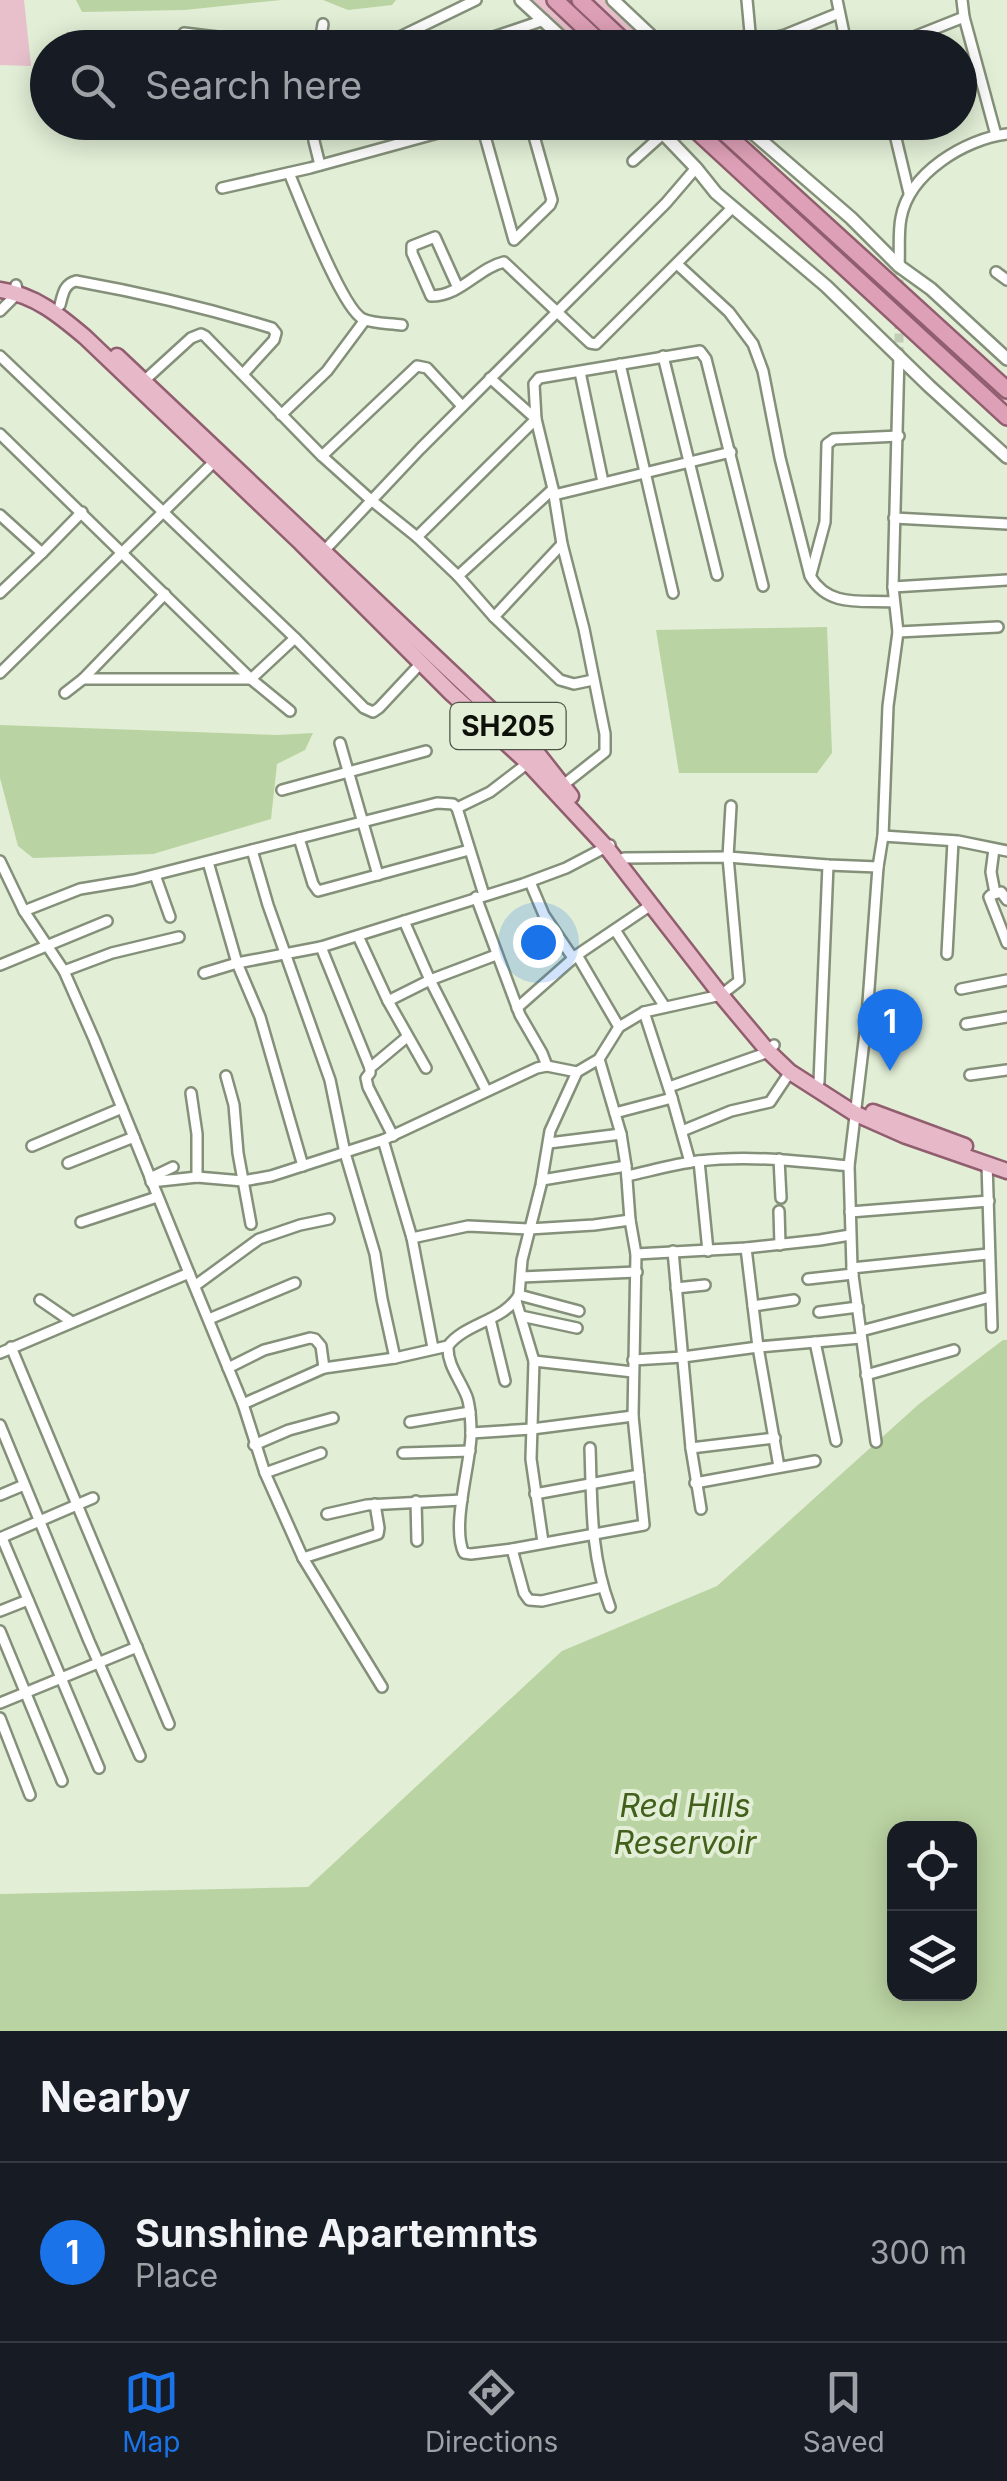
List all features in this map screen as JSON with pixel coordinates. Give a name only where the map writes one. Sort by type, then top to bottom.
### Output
[{"type":"highway","points":[[555,0],[587,30]]},
{"type":"highway","points":[[580,0],[612,30]]},
{"type":"highway","points":[[706,140],[1007,417]]},
{"type":"highway","points":[[733,140],[1007,390]]},
{"type":"main road","name":"SH205","points":[[0,282],[60,305],[145,380],[219,457],[538,754],[771,1048],[855,1109],[933,1140],[1007,1162]]},
{"type":"main road","points":[[0,290],[17,289],[53,309],[219,457]]},
{"type":"main road","points":[[321,554],[452,693],[610,846],[651,906],[724,992]]},
{"type":"main road","points":[[771,1048],[790,1072],[855,1109]]},
{"type":"main road","points":[[933,1140],[1007,1172]]},
{"type":"street","points":[[416,30],[476,0]]},
{"type":"street","points":[[522,0],[554,30]]},
{"type":"street","points":[[613,0],[645,30]]},
{"type":"street","points":[[747,0],[747,30]]},
{"type":"street","points":[[837,0],[842,30]]},
{"type":"street","points":[[962,0],[968,30]]},
{"type":"street","points":[[797,30],[839,13]]},
{"type":"street","points":[[931,30],[964,17]]},
{"type":"street","points":[[514,30],[544,20]]},
{"type":"street","points":[[321,30],[323,24]]},
{"type":"street","points":[[899,266],[901,218],[909,193],[942,160],[1001,135],[977,58]]},
{"type":"street","points":[[314,140],[320,165]]},
{"type":"street","points":[[222,188],[412,140]]},
{"type":"street","points":[[484,140],[514,240],[552,200],[535,140]]},
{"type":"street","points":[[633,162],[657,140]]},
{"type":"street","points":[[670,140],[716,193],[826,286],[1007,457]]},
{"type":"street","points":[[761,140],[1007,359]]},
{"type":"street","points":[[896,140],[909,193]]},
{"type":"street","points":[[321,554],[696,168]]},
{"type":"street","points":[[289,173],[356,314],[365,320],[402,325]]},
{"type":"street","points":[[458,288],[436,236],[412,246],[431,296],[442,296],[458,288],[495,264],[504,262],[590,343],[596,344],[732,208]]},
{"type":"street","points":[[677,264],[730,312],[753,344],[810,576],[817,588],[835,599],[894,602]]},
{"type":"street","points":[[996,272],[1007,280]]},
{"type":"street","points":[[60,305],[64,290],[76,281],[147,294],[272,328],[276,333],[274,340],[243,374]]},
{"type":"street","points":[[0,311],[17,289]]},
{"type":"street","points":[[281,414],[327,371],[365,320]]},
{"type":"street","points":[[145,380],[191,338],[205,336],[322,456],[417,537],[560,680],[574,684],[592,680]]},
{"type":"street","points":[[562,786],[605,752],[605,734],[536,420],[536,380],[663,356],[696,351],[703,354],[763,586]]},
{"type":"street","points":[[0,356],[369,711],[378,708],[422,662]]},
{"type":"street","points":[[663,356],[717,575]]},
{"type":"street","points":[[876,1442],[852,1271],[849,1166],[867,1016],[883,836],[888,706],[898,632],[893,587],[899,356]]},
{"type":"street","points":[[620,364],[673,592]]},
{"type":"street","points":[[322,456],[417,366],[424,366],[462,406]]},
{"type":"street","points":[[580,372],[603,482]]},
{"type":"street","points":[[490,378],[536,420]]},
{"type":"street","points":[[417,537],[536,420]]},
{"type":"street","points":[[0,434],[251,679],[290,711]]},
{"type":"street","points":[[810,576],[825,522],[827,444],[834,440],[899,436]]},
{"type":"street","points":[[458,576],[554,492],[731,452]]},
{"type":"street","points":[[0,673],[219,457]]},
{"type":"street","points":[[0,593],[82,512]]},
{"type":"street","points":[[0,514],[42,553]]},
{"type":"street","points":[[894,518],[1007,524]]},
{"type":"street","points":[[494,617],[562,544]]},
{"type":"street","points":[[893,587],[1007,580]]},
{"type":"street","points":[[65,693],[83,680],[165,594]]},
{"type":"street","points":[[898,632],[998,628]]},
{"type":"street","points":[[83,680],[251,679],[295,638]]},
{"type":"street","points":[[340,743],[378,875]]},
{"type":"street","points":[[282,790],[426,750]]},
{"type":"street","points":[[456,808],[490,792],[528,763]]},
{"type":"street","points":[[24,911],[80,890],[448,802],[456,808],[496,955],[547,1066]]},
{"type":"street","points":[[542,1542],[532,1460],[534,1362],[517,1298],[550,1131],[576,1072],[599,1059],[619,1028],[644,1012],[724,992],[739,981],[728,857],[731,806]]},
{"type":"street","points":[[883,836],[954,841],[1007,851]]},
{"type":"street","points":[[299,838],[316,891],[469,850]]},
{"type":"street","points":[[947,954],[954,841]]},
{"type":"street","points":[[204,973],[358,936],[530,882],[610,846]]},
{"type":"street","points":[[994,849],[995,894]]},
{"type":"street","points":[[252,850],[330,1080],[345,1153],[375,1254],[395,1358]]},
{"type":"street","points":[[624,858],[728,857],[878,866]]},
{"type":"street","points":[[0,861],[24,911],[64,970],[196,1285],[243,1404],[254,1445],[303,1558],[382,1687]]},
{"type":"street","points":[[208,862],[238,963],[260,1016],[303,1166]]},
{"type":"street","points":[[819,1082],[828,866]]},
{"type":"street","points":[[155,875],[170,917]]},
{"type":"street","points":[[530,882],[544,915],[619,1028]]},
{"type":"street","points":[[1007,900],[1003,892],[991,894],[989,900],[1007,943]]},
{"type":"street","points":[[518,1008],[575,957],[651,906]]},
{"type":"street","points":[[1,961],[107,921]]},
{"type":"street","points":[[404,921],[486,1090]]},
{"type":"street","points":[[615,930],[665,1007]]},
{"type":"street","points":[[358,936],[388,1001],[426,1068]]},
{"type":"street","points":[[64,970],[178,937]]},
{"type":"street","points":[[321,946],[370,1068]]},
{"type":"street","points":[[388,1001],[496,955]]},
{"type":"street","points":[[962,989],[1007,980]]},
{"type":"street","points":[[644,1012],[694,1162],[708,1251]]},
{"type":"street","points":[[966,1024],[1007,1017]]},
{"type":"street","points":[[407,1037],[370,1068],[366,1082],[388,1138],[433,1348]]},
{"type":"street","points":[[616,1112],[771,1048]]},
{"type":"street","points":[[579,1311],[517,1298],[448,1346],[451,1366],[470,1412],[460,1546],[464,1553],[644,1525],[633,1416],[636,1254],[616,1112],[599,1059]]},
{"type":"street","points":[[150,1180],[243,1181],[271,1176],[388,1138],[537,1068],[547,1066],[576,1072]]},
{"type":"street","points":[[970,1075],[1007,1070]]},
{"type":"street","points":[[682,1132],[731,1111],[770,1102],[790,1072]]},
{"type":"street","points":[[226,1076],[234,1105],[251,1224]]},
{"type":"street","points":[[191,1093],[197,1134],[196,1178]]},
{"type":"street","points":[[32,1146],[122,1108]]},
{"type":"street","points":[[550,1143],[620,1134]]},
{"type":"street","points":[[68,1163],[134,1136]]},
{"type":"street","points":[[542,1180],[694,1162],[779,1159],[849,1166]]},
{"type":"street","points":[[779,1159],[780,1198]]},
{"type":"street","points":[[987,1163],[992,1328]]},
{"type":"street","points":[[150,1180],[173,1167]]},
{"type":"street","points":[[80,1222],[157,1197]]},
{"type":"street","points":[[850,1212],[988,1201]]},
{"type":"street","points":[[778,1211],[780,1245]]},
{"type":"street","points":[[196,1285],[260,1239],[329,1219]]},
{"type":"street","points":[[412,1238],[468,1226],[528,1229],[630,1220]]},
{"type":"street","points":[[636,1254],[780,1245],[850,1234]]},
{"type":"street","points":[[746,1248],[758,1346],[780,1466]]},
{"type":"street","points":[[673,1251],[691,1448],[702,1509]]},
{"type":"street","points":[[808,1278],[988,1254]]},
{"type":"street","points":[[521,1277],[637,1272]]},
{"type":"street","points":[[0,1353],[189,1273]]},
{"type":"street","points":[[209,1319],[296,1283]]},
{"type":"street","points":[[676,1288],[705,1285]]},
{"type":"street","points":[[534,1362],[633,1366],[758,1346],[814,1342],[861,1334],[990,1297]]},
{"type":"street","points":[[40,1300],[72,1322]]},
{"type":"street","points":[[753,1306],[794,1300]]},
{"type":"street","points":[[819,1312],[858,1307]]},
{"type":"street","points":[[521,1316],[577,1328]]},
{"type":"street","points":[[490,1319],[504,1381]]},
{"type":"street","points":[[228,1368],[282,1344],[310,1338],[320,1344],[324,1368]]},
{"type":"street","points":[[814,1342],[836,1440]]},
{"type":"street","points":[[243,1404],[324,1368],[448,1346]]},
{"type":"street","points":[[11,1348],[169,1724]]},
{"type":"street","points":[[866,1375],[954,1350]]},
{"type":"street","points":[[410,1422],[470,1412]]},
{"type":"street","points":[[471,1433],[633,1416]]},
{"type":"street","points":[[254,1445],[333,1418]]},
{"type":"street","points":[[0,1426],[5,1450],[24,1485],[140,1756]]},
{"type":"street","points":[[691,1448],[775,1438]]},
{"type":"street","points":[[590,1448],[592,1536],[610,1607]]},
{"type":"street","points":[[403,1453],[470,1451]]},
{"type":"street","points":[[265,1473],[321,1454]]},
{"type":"street","points":[[696,1482],[815,1462]]},
{"type":"street","points":[[535,1494],[639,1474]]},
{"type":"street","points":[[0,1495],[24,1485]]},
{"type":"street","points":[[92,1498],[1,1538],[99,1768]]},
{"type":"street","points":[[327,1514],[375,1504],[462,1500]]},
{"type":"street","points":[[416,1502],[417,1541]]},
{"type":"street","points":[[303,1558],[378,1534],[375,1504]]},
{"type":"street","points":[[512,1548],[529,1600],[542,1601],[602,1587]]},
{"type":"street","points":[[0,1574],[15,1568]]},
{"type":"street","points":[[0,1611],[28,1600]]},
{"type":"street","points":[[0,1631],[62,1781]]},
{"type":"street","points":[[0,1703],[137,1646]]},
{"type":"street","points":[[0,1718],[30,1795]]},
{"type":"shaded area","points":[[0,0],[24,0],[30,66],[0,65]]},
{"type":"shaded area","points":[[529,0],[548,0],[581,30],[562,30]]},
{"type":"shaded area","points":[[587,0],[605,0],[638,30],[620,30]]},
{"type":"shaded area","points":[[712,140],[724,140],[1007,396],[1007,410]]},
{"type":"water","points":[[76,0],[281,0],[185,10],[82,12]]},
{"type":"water","points":[[323,0],[396,0],[392,5],[348,10]]},
{"type":"water","points":[[827,627],[832,753],[817,773],[679,773],[656,630]]},
{"type":"water","points":[[0,725],[313,733],[305,750],[277,764],[271,819],[153,854],[33,858],[18,846],[0,778]]},
{"type":"water","name":"Red Hills Reservoir","points":[[1007,1340],[1007,2031],[0,2031],[0,1894],[308,1887],[562,1651],[717,1586],[919,1404]]},
{"type":"tunnel","points":[[899,266],[899,355]]},
{"type":"place","name":"Sunshine Apartemnts","points":[[890,1071]]}]
